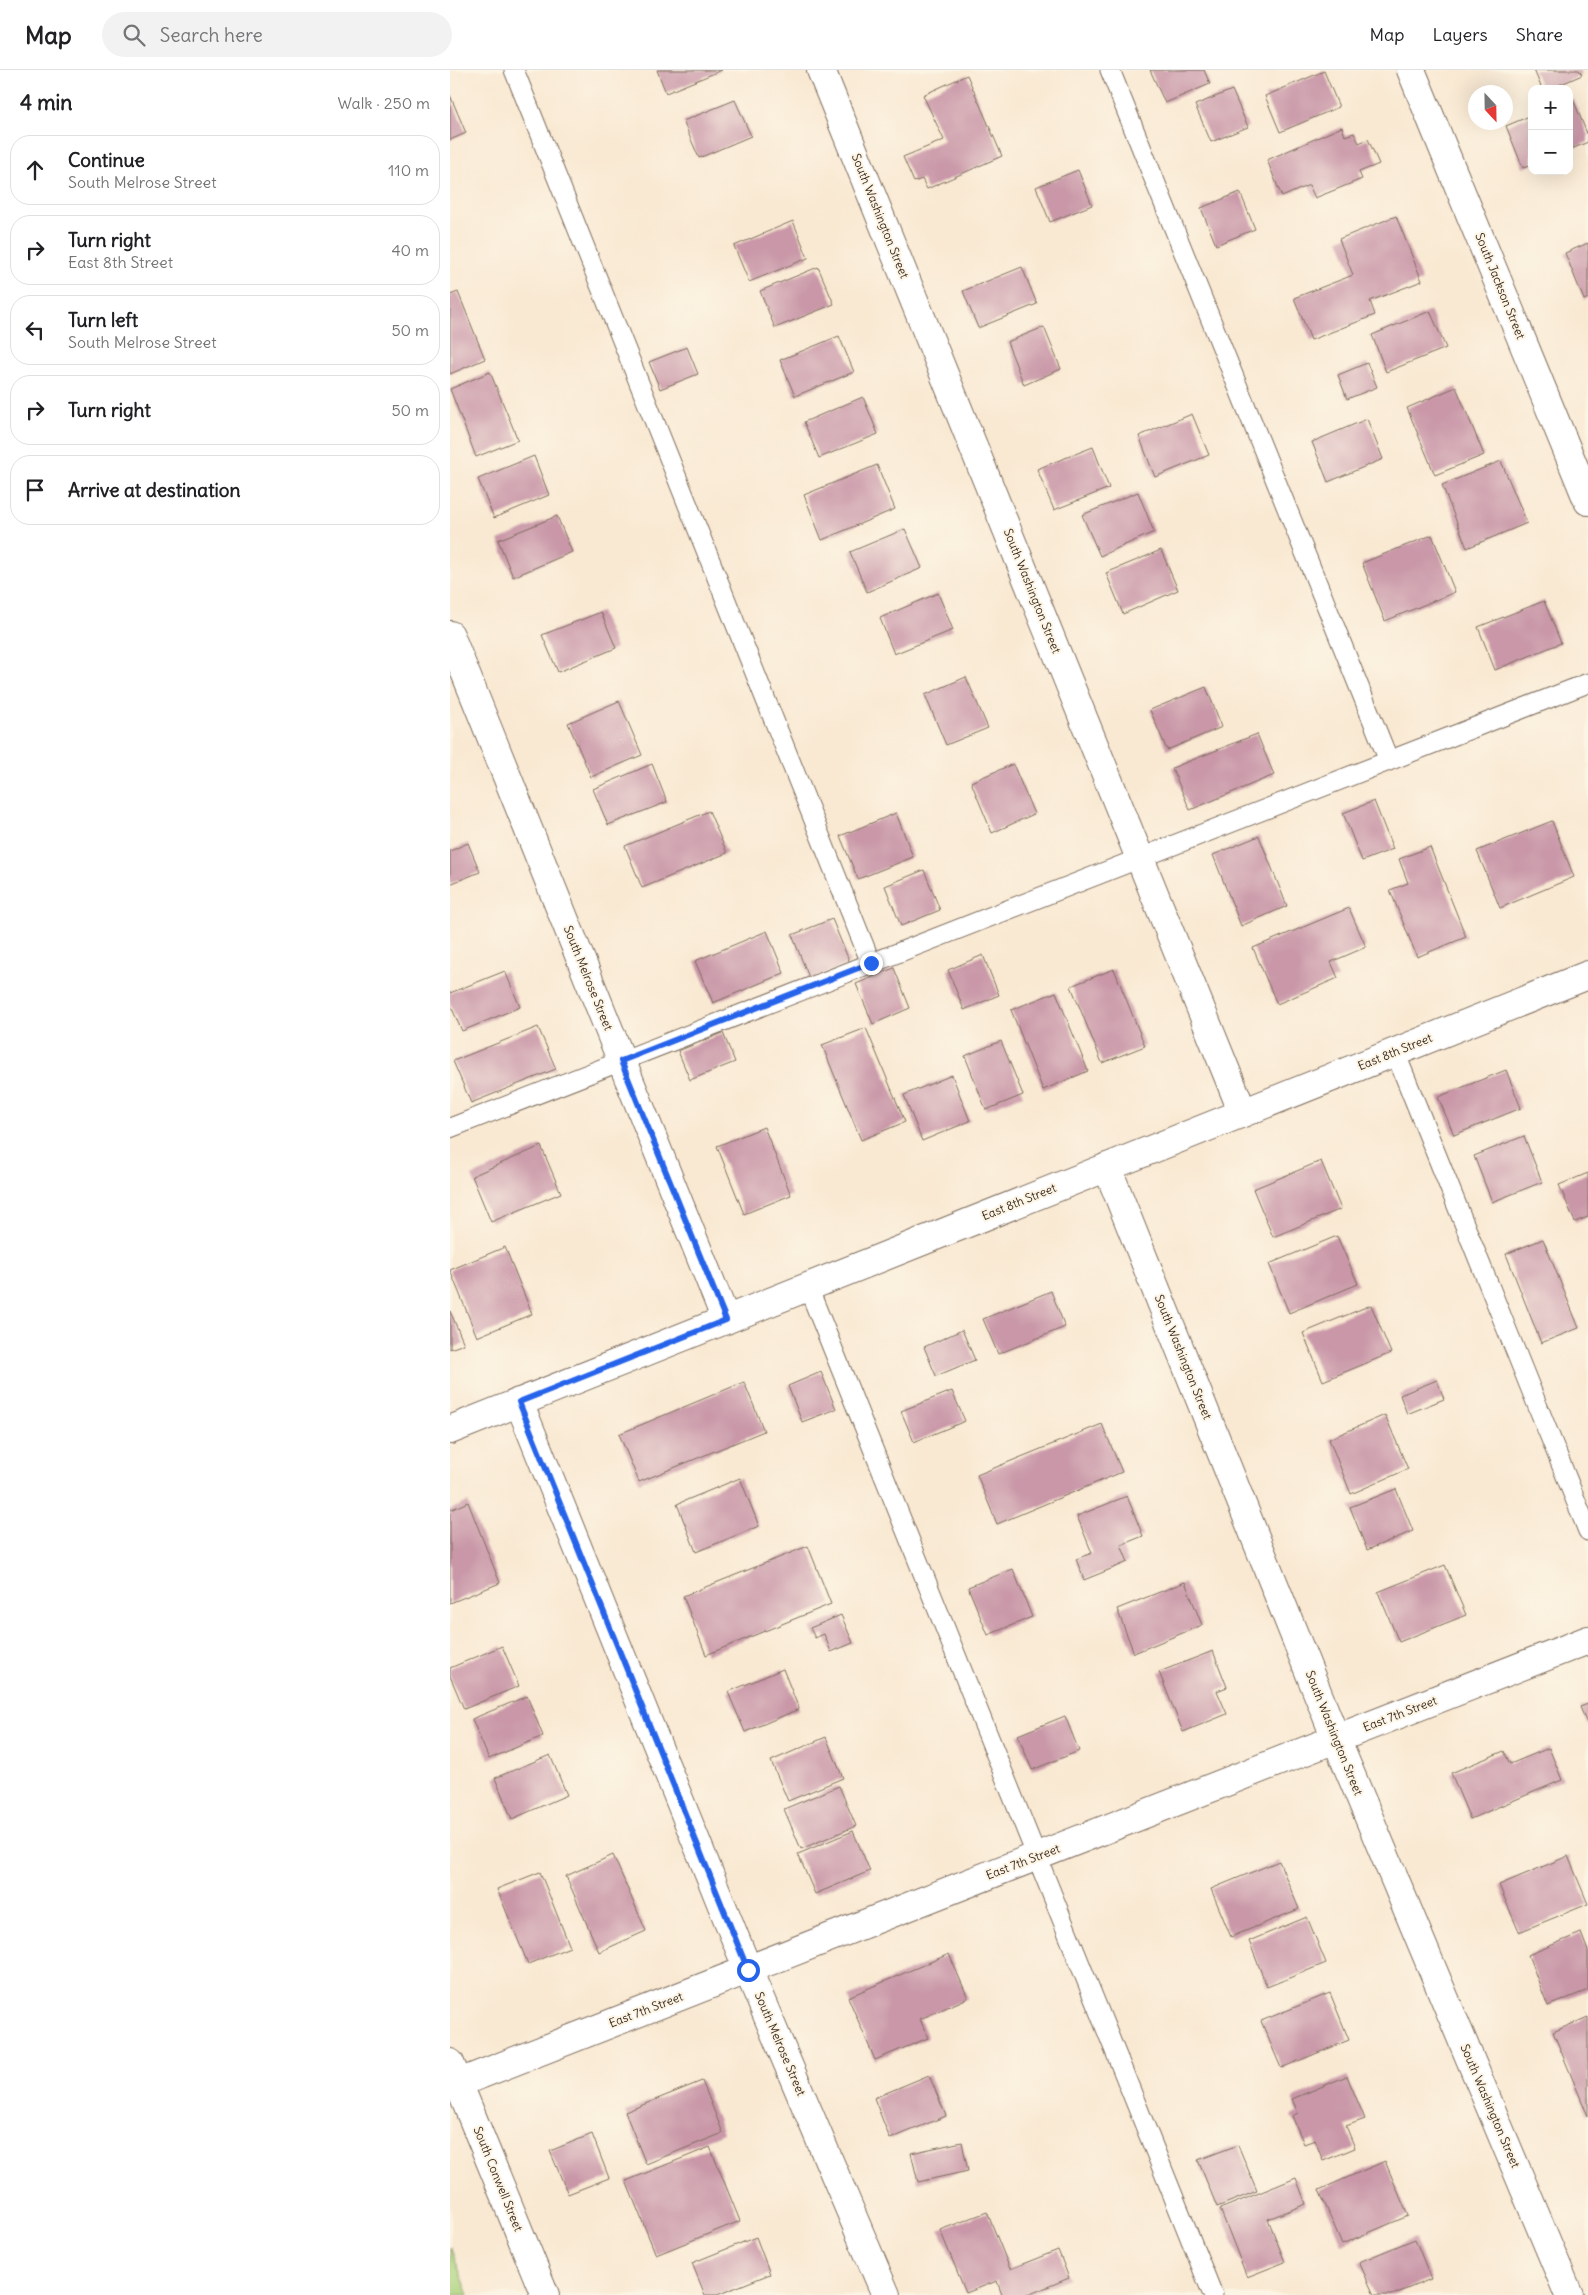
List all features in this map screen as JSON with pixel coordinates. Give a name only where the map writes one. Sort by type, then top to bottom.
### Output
[{"type":"street","name":"South Washington Street","points":[[821,70],[1243,1113]]},
{"type":"street","name":"South Jackson Street","points":[[1411,70],[1588,501]]},
{"type":"street","name":"South Melrose Street","points":[[450,635],[726,1320]]},
{"type":"street","name":"East 8th Street","points":[[450,1430],[1588,975]]},
{"type":"street","name":"South Washington Street","points":[[1107,1167],[1336,1739],[1569,2295]]},
{"type":"street","name":"South Melrose Street","points":[[519,1402],[748,1970],[886,2295]]},
{"type":"street","name":"East 7th Street","points":[[454,2073],[748,1970],[1588,1640]]},
{"type":"street","name":"South Conwell Street","points":[[454,2073],[545,2295]]},
{"type":"lane","points":[[514,70],[871,963]]},
{"type":"lane","points":[[1110,70],[1389,761]]},
{"type":"lane","points":[[450,1128],[1588,683]]},
{"type":"lane","points":[[1395,1052],[1588,1531]]},
{"type":"lane","points":[[808,1287],[1214,2295]]},
{"type":"green space","points":[[450,2247],[469,2295],[450,2295]]},
{"type":"building","points":[[657,70],[722,70],[666,93]]},
{"type":"building","points":[[1150,70],[1204,70],[1210,84],[1165,103]]},
{"type":"building","points":[[1534,70],[1579,70],[1582,75],[1559,85],[1540,85]]},
{"type":"building","points":[[1324,71],[1339,107],[1280,132],[1265,96]]},
{"type":"building","points":[[967,75],[1002,156],[927,189],[922,179],[914,182],[903,157],[944,140],[923,95]]},
{"type":"building","points":[[1232,90],[1248,127],[1211,142],[1195,105]]},
{"type":"building","points":[[450,95],[466,133],[450,140]]},
{"type":"building","points":[[1573,99],[1588,136],[1588,142],[1573,148]]},
{"type":"building","points":[[735,100],[751,136],[699,158],[683,121]]},
{"type":"building","points":[[1528,117],[1528,166],[1523,168],[1508,130],[1513,130],[1513,123]]},
{"type":"building","points":[[1342,127],[1345,136],[1354,133],[1359,143],[1368,139],[1379,164],[1359,172],[1362,179],[1315,198],[1309,185],[1282,197],[1267,160]]},
{"type":"building","points":[[1078,170],[1092,205],[1050,222],[1036,187]]},
{"type":"building","points":[[1240,192],[1255,229],[1216,245],[1201,208]]},
{"type":"building","points":[[1396,216],[1422,281],[1370,301],[1375,315],[1311,340],[1294,298],[1353,275],[1339,239]]},
{"type":"building","points":[[793,221],[808,258],[749,282],[734,246]]},
{"type":"building","points":[[1588,243],[1588,298],[1584,300],[1565,253]]},
{"type":"building","points":[[818,267],[834,304],[775,328],[760,291]]},
{"type":"building","points":[[1022,267],[1037,304],[978,328],[963,291]]},
{"type":"building","points":[[458,292],[485,359],[450,374],[450,295]]},
{"type":"building","points":[[1430,311],[1446,348],[1386,372],[1372,335]]},
{"type":"building","points":[[1044,327],[1061,369],[1024,385],[1007,342]]},
{"type":"building","points":[[839,336],[854,372],[795,396],[780,360]]},
{"type":"building","points":[[687,347],[698,374],[660,389],[649,362]]},
{"type":"building","points":[[1367,363],[1377,387],[1347,399],[1338,375]]},
{"type":"building","points":[[490,372],[518,440],[476,457],[450,389]]},
{"type":"building","points":[[1456,387],[1484,455],[1435,475],[1407,408]]},
{"type":"building","points":[[863,397],[878,434],[819,458],[804,422]]},
{"type":"building","points":[[1192,414],[1209,455],[1155,477],[1139,436]]},
{"type":"building","points":[[1367,419],[1383,459],[1328,482],[1312,442]]},
{"type":"building","points":[[1093,447],[1109,488],[1054,510],[1037,469]]},
{"type":"building","points":[[534,456],[549,495],[494,518],[478,479]]},
{"type":"building","points":[[1501,461],[1527,523],[1467,548],[1442,485]]},
{"type":"building","points":[[877,465],[895,509],[822,540],[804,495]]},
{"type":"building","points":[[1138,492],[1154,532],[1100,556],[1082,515]]},
{"type":"building","points":[[557,516],[572,552],[513,577],[498,540]]},
{"type":"building","points":[[905,529],[922,568],[867,592],[850,552]]},
{"type":"building","points":[[1432,535],[1455,592],[1385,621],[1362,563]]},
{"type":"building","points":[[1161,550],[1178,590],[1123,614],[1106,573]]},
{"type":"building","points":[[938,593],[953,630],[894,654],[880,618]]},
{"type":"building","points":[[1544,601],[1561,643],[1495,670],[1478,627]]},
{"type":"building","points":[[601,612],[616,648],[558,672],[542,635]]},
{"type":"building","points":[[966,677],[988,728],[946,745],[925,695]]},
{"type":"building","points":[[1206,687],[1222,727],[1167,750],[1150,710]]},
{"type":"building","points":[[619,701],[642,755],[591,777],[568,723]]},
{"type":"building","points":[[1257,734],[1274,775],[1190,810],[1172,768]]},
{"type":"building","points":[[652,764],[667,802],[608,825],[593,789]]},
{"type":"building","points":[[1013,764],[1034,814],[992,833],[971,782]]},
{"type":"building","points":[[1374,801],[1393,849],[1362,861],[1343,813]]},
{"type":"building","points":[[709,811],[727,853],[642,888],[625,846]]},
{"type":"building","points":[[896,813],[913,857],[858,879],[840,836]]},
{"type":"building","points":[[1552,821],[1574,877],[1500,908],[1477,851]]},
{"type":"building","points":[[1259,836],[1287,906],[1241,926],[1213,855]]},
{"type":"building","points":[[468,843],[480,872],[450,884],[450,851]]},
{"type":"building","points":[[1430,847],[1466,937],[1417,957],[1390,890],[1408,883],[1399,859]]},
{"type":"building","points":[[924,870],[940,910],[901,926],[885,886]]},
{"type":"building","points":[[1349,908],[1366,947],[1331,962],[1338,978],[1277,1004],[1253,948]]},
{"type":"building","points":[[832,919],[850,963],[810,980],[792,935]]},
{"type":"building","points":[[767,931],[784,973],[713,1003],[695,961]]},
{"type":"building","points":[[983,955],[999,995],[964,1010],[948,970]]},
{"type":"building","points":[[894,968],[910,1008],[873,1024],[856,984]]},
{"type":"building","points":[[1114,969],[1145,1046],[1102,1063],[1071,986]]},
{"type":"building","points":[[505,971],[520,1007],[462,1031],[450,1004],[450,993]]},
{"type":"building","points":[[1056,992],[1088,1071],[1043,1090],[1011,1010]]},
{"type":"building","points":[[538,1027],[556,1069],[471,1103],[453,1061]]},
{"type":"building","points":[[866,1028],[905,1122],[861,1140],[822,1045]]},
{"type":"building","points":[[723,1033],[735,1062],[690,1080],[678,1051]]},
{"type":"building","points":[[1001,1041],[1023,1095],[986,1110],[965,1056]]},
{"type":"building","points":[[1506,1070],[1521,1108],[1454,1135],[1438,1097]]},
{"type":"building","points":[[952,1075],[970,1121],[922,1141],[904,1095]]},
{"type":"building","points":[[764,1127],[791,1195],[744,1214],[717,1146]]},
{"type":"building","points":[[1524,1136],[1542,1182],[1492,1202],[1474,1156]]},
{"type":"building","points":[[541,1146],[561,1193],[491,1222],[472,1176]]},
{"type":"building","points":[[1321,1161],[1341,1209],[1273,1237],[1253,1189]]},
{"type":"building","points":[[1588,1173],[1588,1217],[1575,1222],[1559,1185]]},
{"type":"building","points":[[1337,1236],[1358,1284],[1289,1313],[1269,1264]]},
{"type":"building","points":[[1543,1239],[1579,1328],[1541,1343],[1506,1254]]},
{"type":"building","points":[[505,1247],[532,1314],[477,1337],[450,1270]]},
{"type":"building","points":[[1051,1291],[1065,1327],[998,1354],[983,1319]]},
{"type":"building","points":[[1371,1305],[1391,1353],[1323,1381],[1303,1333]]},
{"type":"building","points":[[450,1311],[464,1344],[450,1349]]},
{"type":"building","points":[[962,1330],[975,1360],[936,1376],[924,1347]]},
{"type":"building","points":[[821,1372],[836,1409],[802,1422],[788,1386]]},
{"type":"building","points":[[1437,1380],[1444,1399],[1407,1414],[1400,1395]]},
{"type":"building","points":[[744,1382],[764,1431],[639,1482],[619,1434]]},
{"type":"building","points":[[952,1391],[965,1421],[914,1442],[901,1411]]},
{"type":"building","points":[[1385,1415],[1408,1469],[1351,1494],[1329,1439]]},
{"type":"building","points":[[1102,1424],[1122,1472],[997,1524],[977,1475]]},
{"type":"building","points":[[740,1478],[759,1526],[696,1552],[677,1504]]},
{"type":"building","points":[[1396,1489],[1413,1531],[1367,1550],[1350,1507]]},
{"type":"building","points":[[1127,1496],[1143,1536],[1121,1545],[1128,1562],[1084,1580],[1076,1559],[1092,1553],[1077,1516]]},
{"type":"building","points":[[468,1502],[500,1583],[450,1603],[450,1510]]},
{"type":"building","points":[[808,1546],[831,1604],[706,1655],[683,1596]]},
{"type":"building","points":[[1445,1565],[1466,1615],[1399,1642],[1378,1592]]},
{"type":"building","points":[[1013,1569],[1032,1617],[988,1635],[968,1587]]},
{"type":"building","points":[[1185,1582],[1202,1625],[1134,1653],[1117,1609]]},
{"type":"building","points":[[841,1615],[853,1643],[831,1652],[824,1634],[815,1638],[810,1628]]},
{"type":"building","points":[[502,1646],[519,1686],[464,1709],[450,1676],[450,1668]]},
{"type":"building","points":[[1213,1651],[1227,1687],[1217,1691],[1227,1714],[1183,1732],[1159,1672]]},
{"type":"building","points":[[783,1669],[799,1709],[745,1732],[728,1692]]},
{"type":"building","points":[[527,1696],[543,1736],[489,1759],[472,1719]]},
{"type":"building","points":[[1588,1704],[1588,1726],[1580,1707]]},
{"type":"building","points":[[1065,1716],[1079,1751],[1032,1770],[1018,1735]]},
{"type":"building","points":[[826,1737],[843,1778],[788,1801],[771,1761]]},
{"type":"building","points":[[1549,1748],[1562,1780],[1470,1819],[1451,1773],[1504,1751],[1510,1764]]},
{"type":"building","points":[[550,1755],[567,1795],[512,1819],[495,1778]]},
{"type":"building","points":[[839,1786],[856,1826],[801,1849],[784,1809]]},
{"type":"building","points":[[853,1831],[870,1871],[815,1894],[798,1854]]},
{"type":"building","points":[[613,1855],[646,1931],[599,1952],[566,1876]]},
{"type":"building","points":[[1568,1856],[1588,1904],[1519,1932],[1499,1885]]},
{"type":"building","points":[[1279,1861],[1299,1909],[1231,1937],[1211,1889]]},
{"type":"building","points":[[540,1872],[570,1947],[528,1964],[497,1889]]},
{"type":"building","points":[[1307,1917],[1326,1963],[1267,1987],[1249,1941]]},
{"type":"building","points":[[1581,1933],[1588,1951],[1588,1990],[1548,2006],[1528,1955]]},
{"type":"building","points":[[949,1954],[968,1998],[920,2019],[928,2038],[875,2060],[848,1997]]},
{"type":"building","points":[[1330,1993],[1349,2040],[1281,2068],[1261,2021]]},
{"type":"building","points":[[1588,2017],[1588,2116],[1553,2032]]},
{"type":"building","points":[[929,2075],[946,2116],[890,2139],[874,2098]]},
{"type":"building","points":[[1347,2076],[1365,2119],[1346,2126],[1355,2148],[1323,2161],[1315,2140],[1304,2144],[1292,2116],[1298,2113],[1292,2099]]},
{"type":"building","points":[[702,2081],[723,2133],[646,2164],[625,2112]]},
{"type":"building","points":[[592,2134],[609,2178],[568,2194],[550,2151]]},
{"type":"building","points":[[962,2142],[968,2171],[918,2182],[911,2153]]},
{"type":"building","points":[[1238,2145],[1257,2191],[1217,2207],[1198,2160]]},
{"type":"building","points":[[710,2147],[740,2221],[656,2255],[626,2181]]},
{"type":"building","points":[[1385,2161],[1408,2216],[1342,2244],[1319,2190]]},
{"type":"building","points":[[1296,2178],[1306,2204],[1268,2219],[1285,2262],[1247,2277],[1220,2209]]},
{"type":"building","points":[[987,2212],[1010,2269],[1058,2250],[1069,2278],[1028,2295],[1002,2295],[997,2281],[966,2293],[940,2230]]},
{"type":"building","points":[[756,2237],[770,2274],[717,2295],[705,2295],[692,2263]]},
{"type":"building","points":[[1415,2239],[1431,2279],[1392,2295],[1374,2295],[1359,2262]]},
{"type":"route","points":[[748,1970],[519,1402],[726,1320],[621,1061],[871,963]]}]
